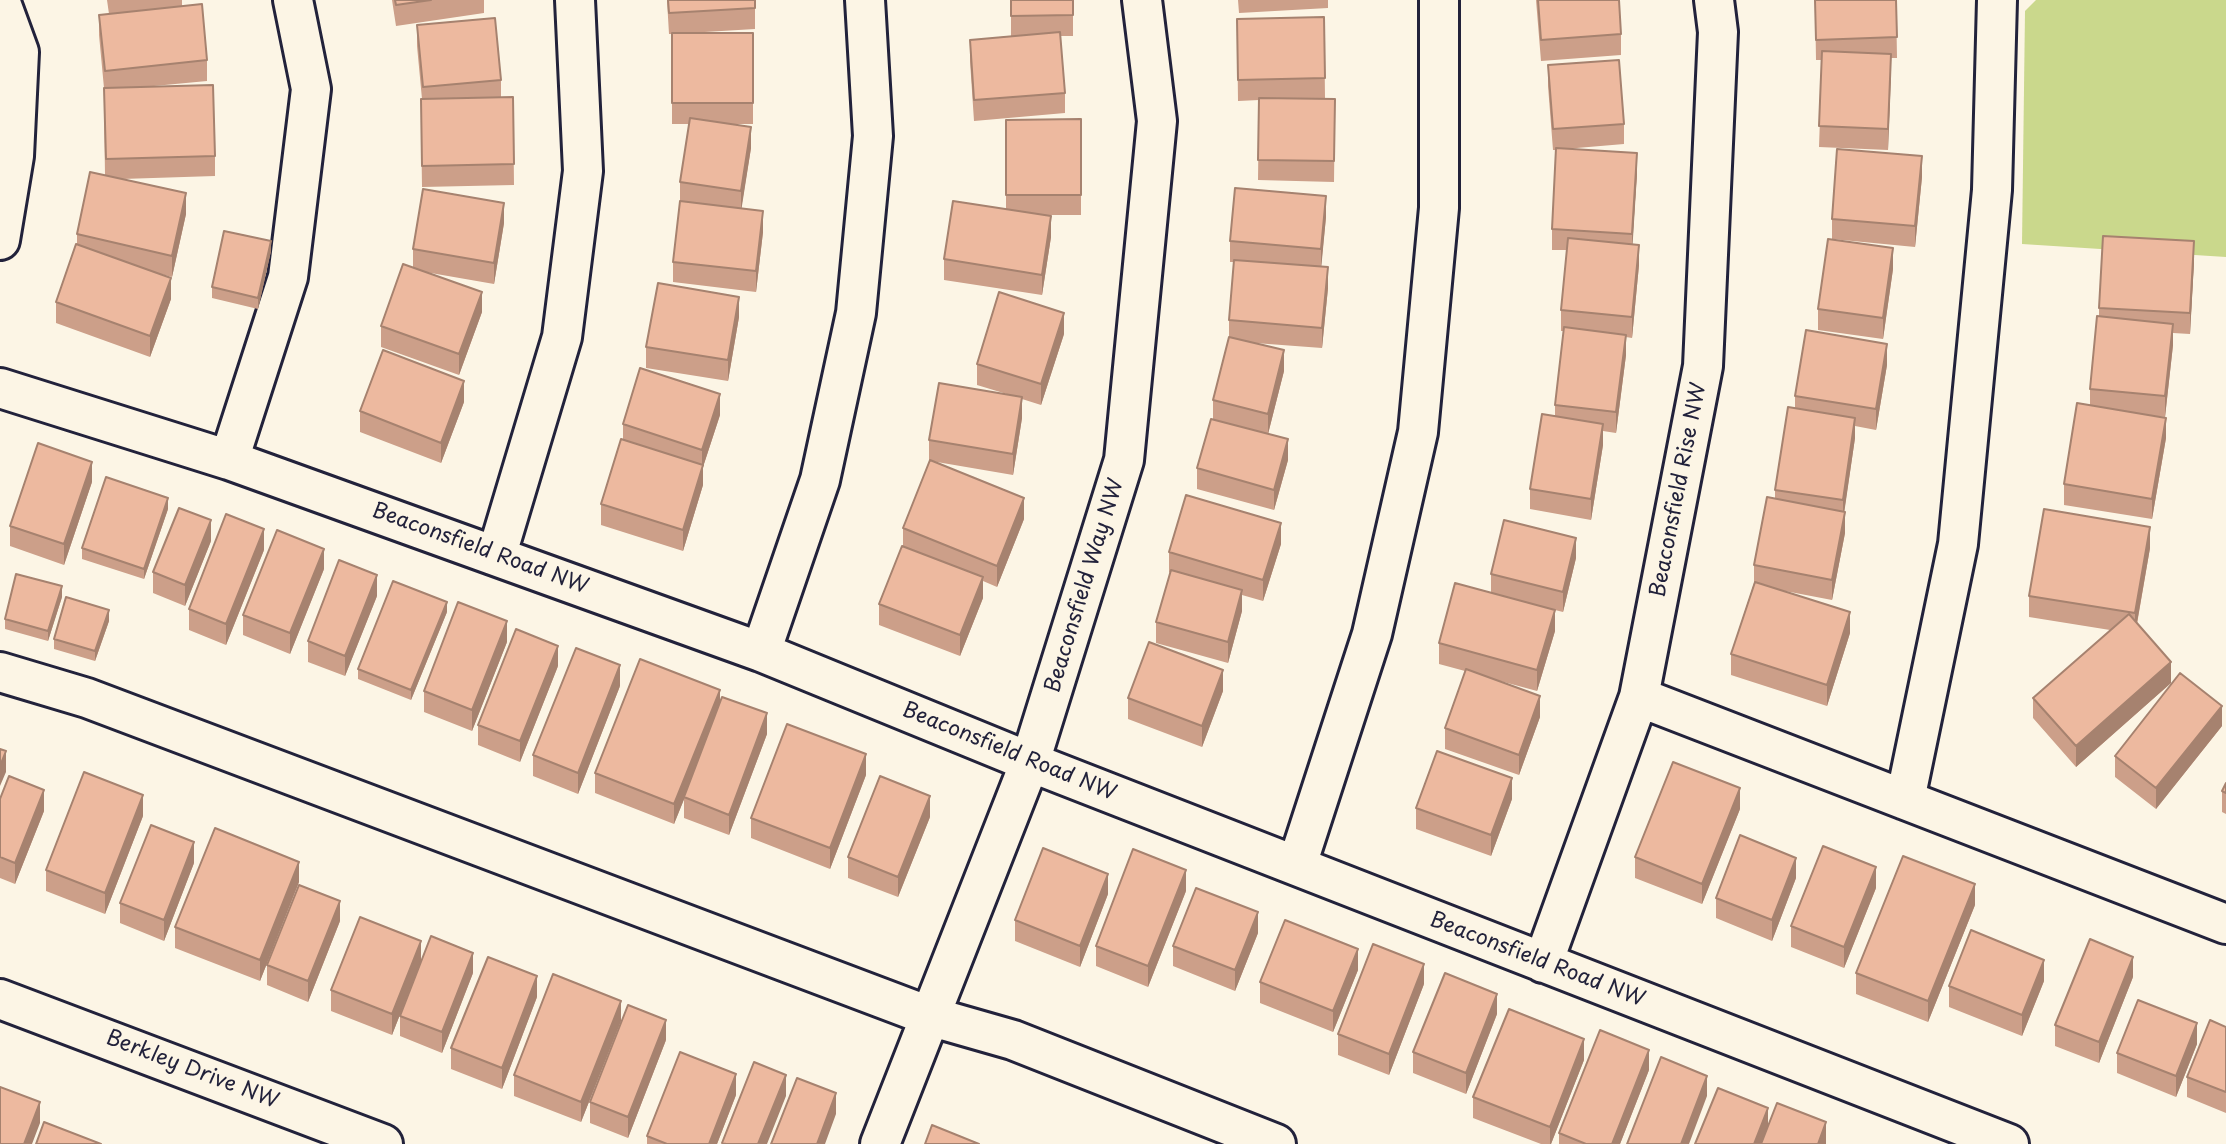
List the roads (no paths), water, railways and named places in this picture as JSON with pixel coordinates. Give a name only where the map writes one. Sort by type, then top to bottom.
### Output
[{"type":"street","points":[[0,0],[19,52],[14,156],[0,240]]},
{"type":"street","points":[[229,460],[288,277],[312,89],[293,0]]},
{"type":"street","points":[[497,554],[562,337],[583,171],[575,0]]},
{"type":"street","points":[[761,652],[820,480],[856,313],[873,136],[865,0]]},
{"type":"street","name":"Beaconsfield Way NW","points":[[880,1144],[1030,762],[1124,460],[1157,121],[1142,0]]},
{"type":"street","points":[[1297,865],[1372,634],[1418,432],[1439,208],[1438,0]]},
{"type":"street","name":"Beaconsfield Rise NW","points":[[1544,963],[1639,697],[1703,366],[1718,32],[1714,0]]},
{"type":"street","points":[[1905,800],[1958,544],[1992,190],[1997,0]]},
{"type":"street","name":"Beaconsfield Road NW","points":[[0,388],[229,460],[497,554],[761,652],[1030,762],[1995,1142]]},
{"type":"street","points":[[0,672],[87,698],[929,1016],[1013,1040],[1276,1144]]},
{"type":"street","points":[[1639,697],[2226,925]]},
{"type":"street","name":"Berkley Drive NW","points":[[0,999],[383,1144]]}]
